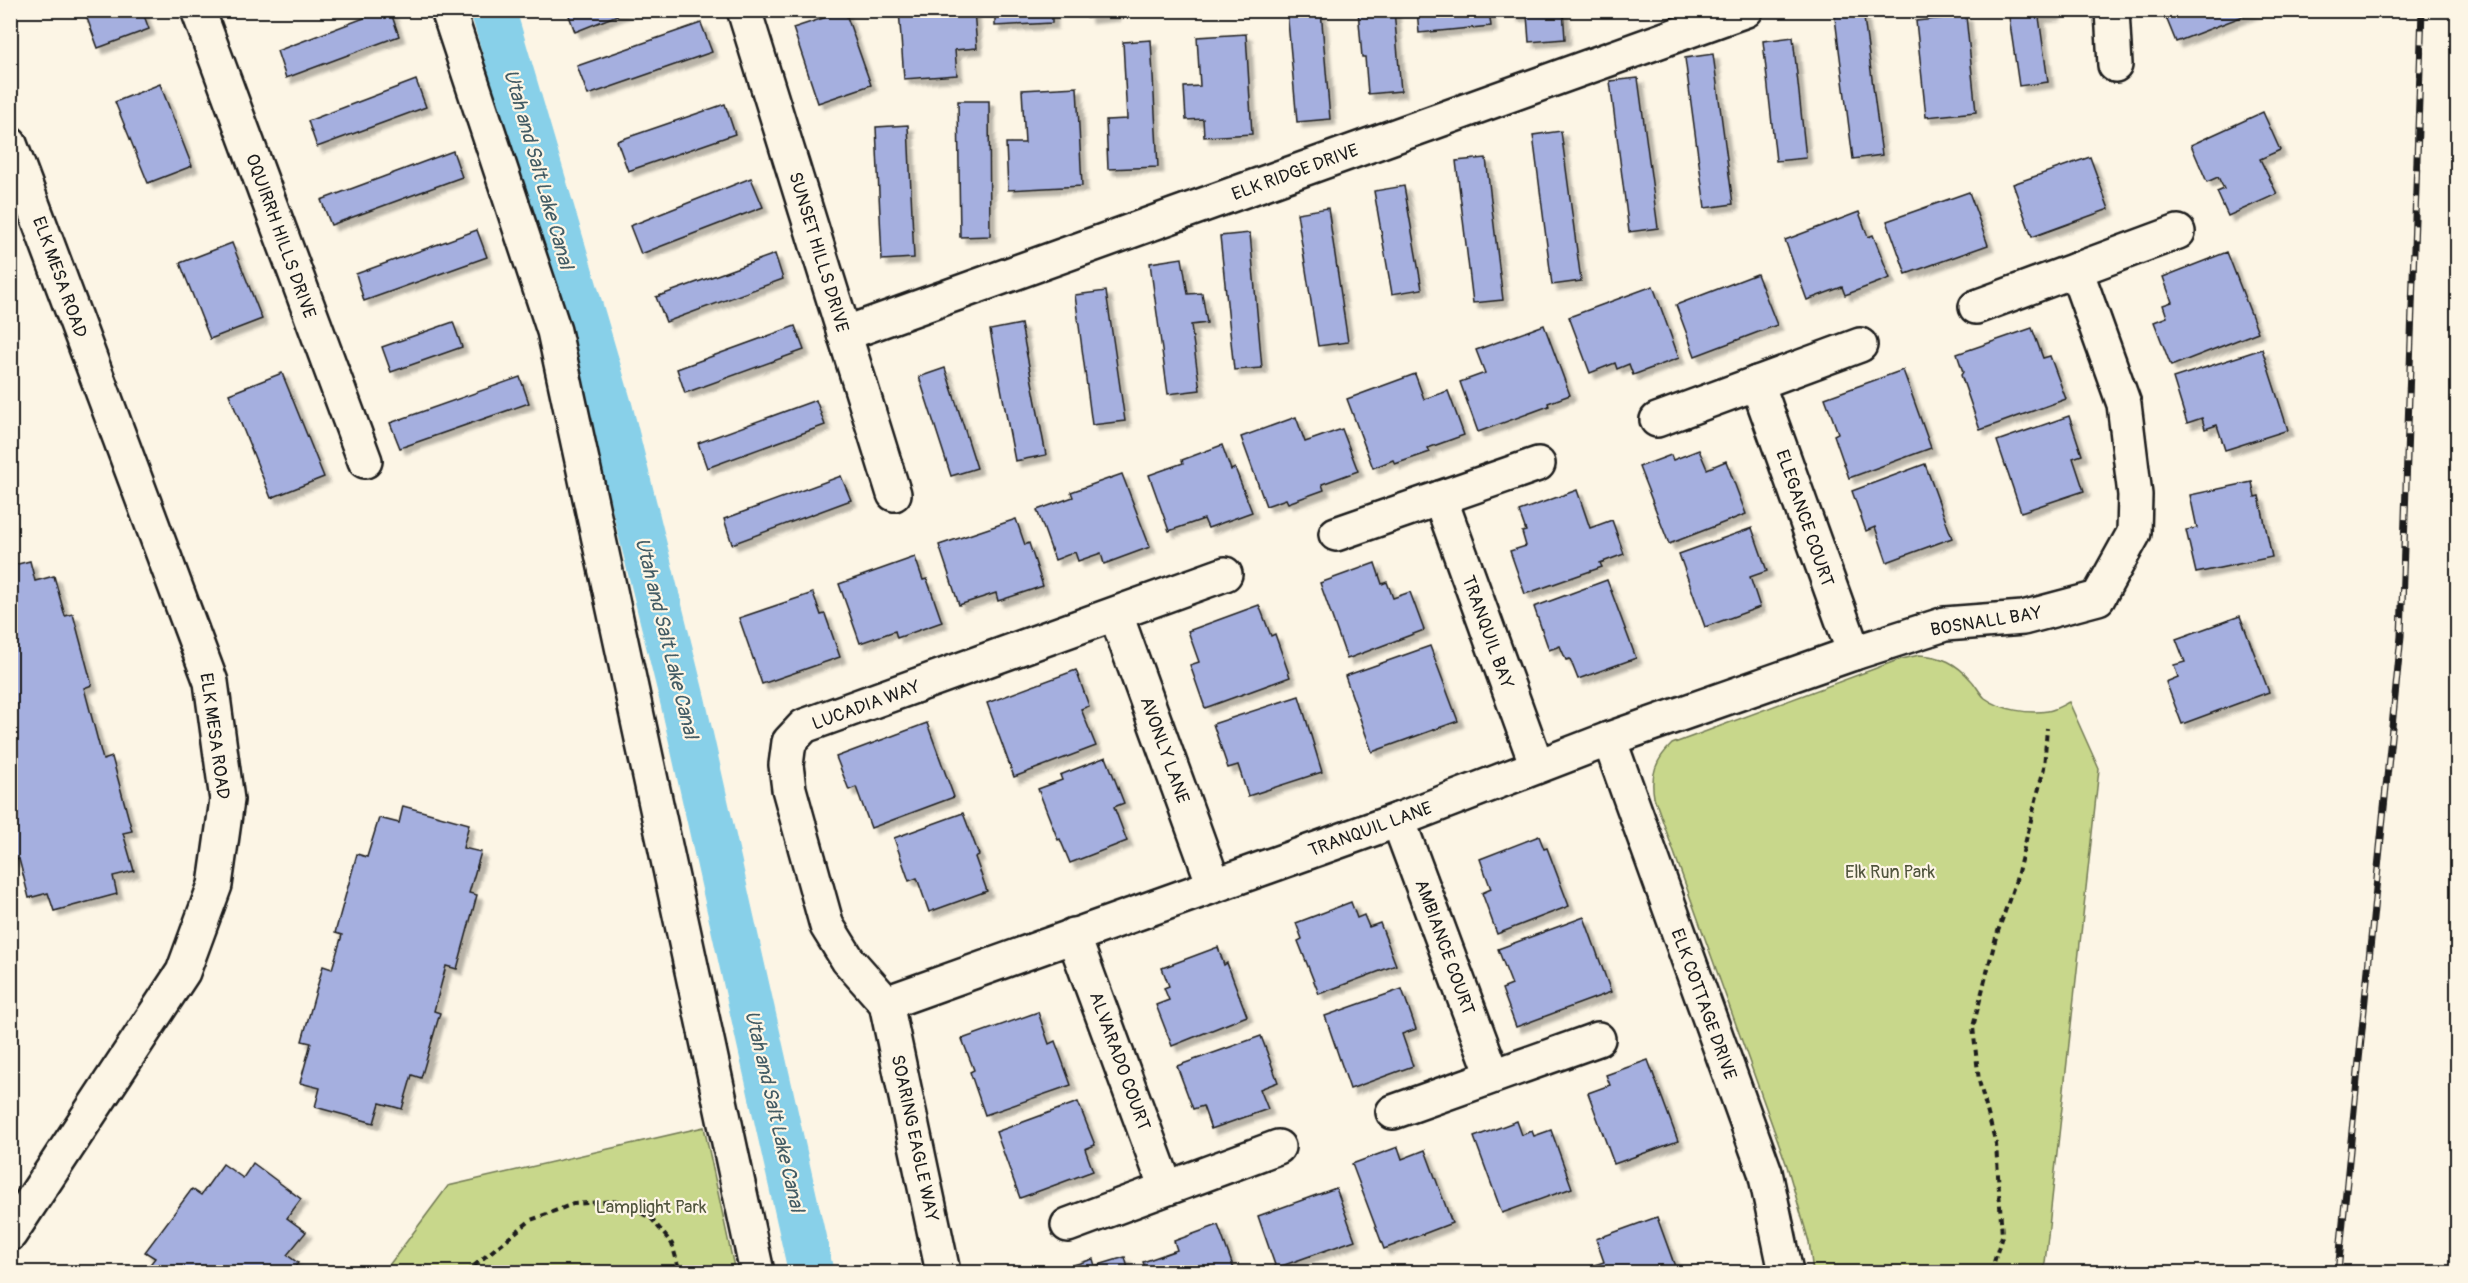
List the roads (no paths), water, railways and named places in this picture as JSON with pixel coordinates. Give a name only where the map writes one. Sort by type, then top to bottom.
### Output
[{"type":"street","name":"OQUIRRH HILLS DRIVE","points":[[198,10],[365,461]]},
{"type":"street","points":[[448,10],[554,331],[757,1272]]},
{"type":"street","name":"SUNSET HILLS DRIVE","points":[[744,10],[894,494]]},
{"type":"street","name":"ELK RIDGE DRIVE","points":[[844,334],[1746,10]]},
{"type":"street","points":[[2112,10],[2115,65]]},
{"type":"street","name":"ELK MESA ROAD","points":[[10,144],[211,682],[227,800],[214,885],[183,972],[10,1234]]},
{"type":"street","points":[[1976,308],[2178,232]]},
{"type":"street","name":"BOSNALL BAY","points":[[1854,653],[1945,624],[2023,618],[2098,598],[2134,533],[2135,495],[2124,404],[2076,270]]},
{"type":"street","points":[[1657,420],[1860,345]]},
{"type":"street","name":"ELEGANCE COURT","points":[[1757,383],[1854,653]]},
{"type":"street","points":[[1335,534],[1538,464]]},
{"type":"street","name":"TRANQUIL BAY","points":[[1440,498],[1537,766]]},
{"type":"street","name":"LUCADIA WAY","points":[[886,1003],[848,960],[827,926],[789,789],[786,765],[789,742],[804,726],[1225,574]]},
{"type":"street","name":"AVONLY LANE","points":[[1116,615],[1214,885]]},
{"type":"street","name":"TRANQUIL LANE","points":[[886,1003],[1073,934],[1398,820],[1609,739],[1854,653]]},
{"type":"street","name":"ELK COTTAGE DRIVE","points":[[1609,739],[1765,1172],[1786,1272]]},
{"type":"street","name":"AMBIANCE COURT","points":[[1398,820],[1493,1075]]},
{"type":"street","name":"ALVARADO COURT","points":[[1073,934],[1166,1188]]},
{"type":"street","name":"SOARING EAGLE WAY","points":[[886,1003],[943,1272]]},
{"type":"street","points":[[1393,1112],[1598,1039]]},
{"type":"street","points":[[1068,1225],[1278,1147]]},
{"type":"waterway","name":"Utah and Salt Lake Canal","points":[[493,10],[610,408],[683,702],[811,1272]]},
{"type":"railway","points":[[2338,1272],[2401,636],[2422,10]]},
{"type":"park label","name":"Elk Run Park","points":[[1890,872]]},
{"type":"park label","name":"Lamplight Park","points":[[651,1207]]}]
